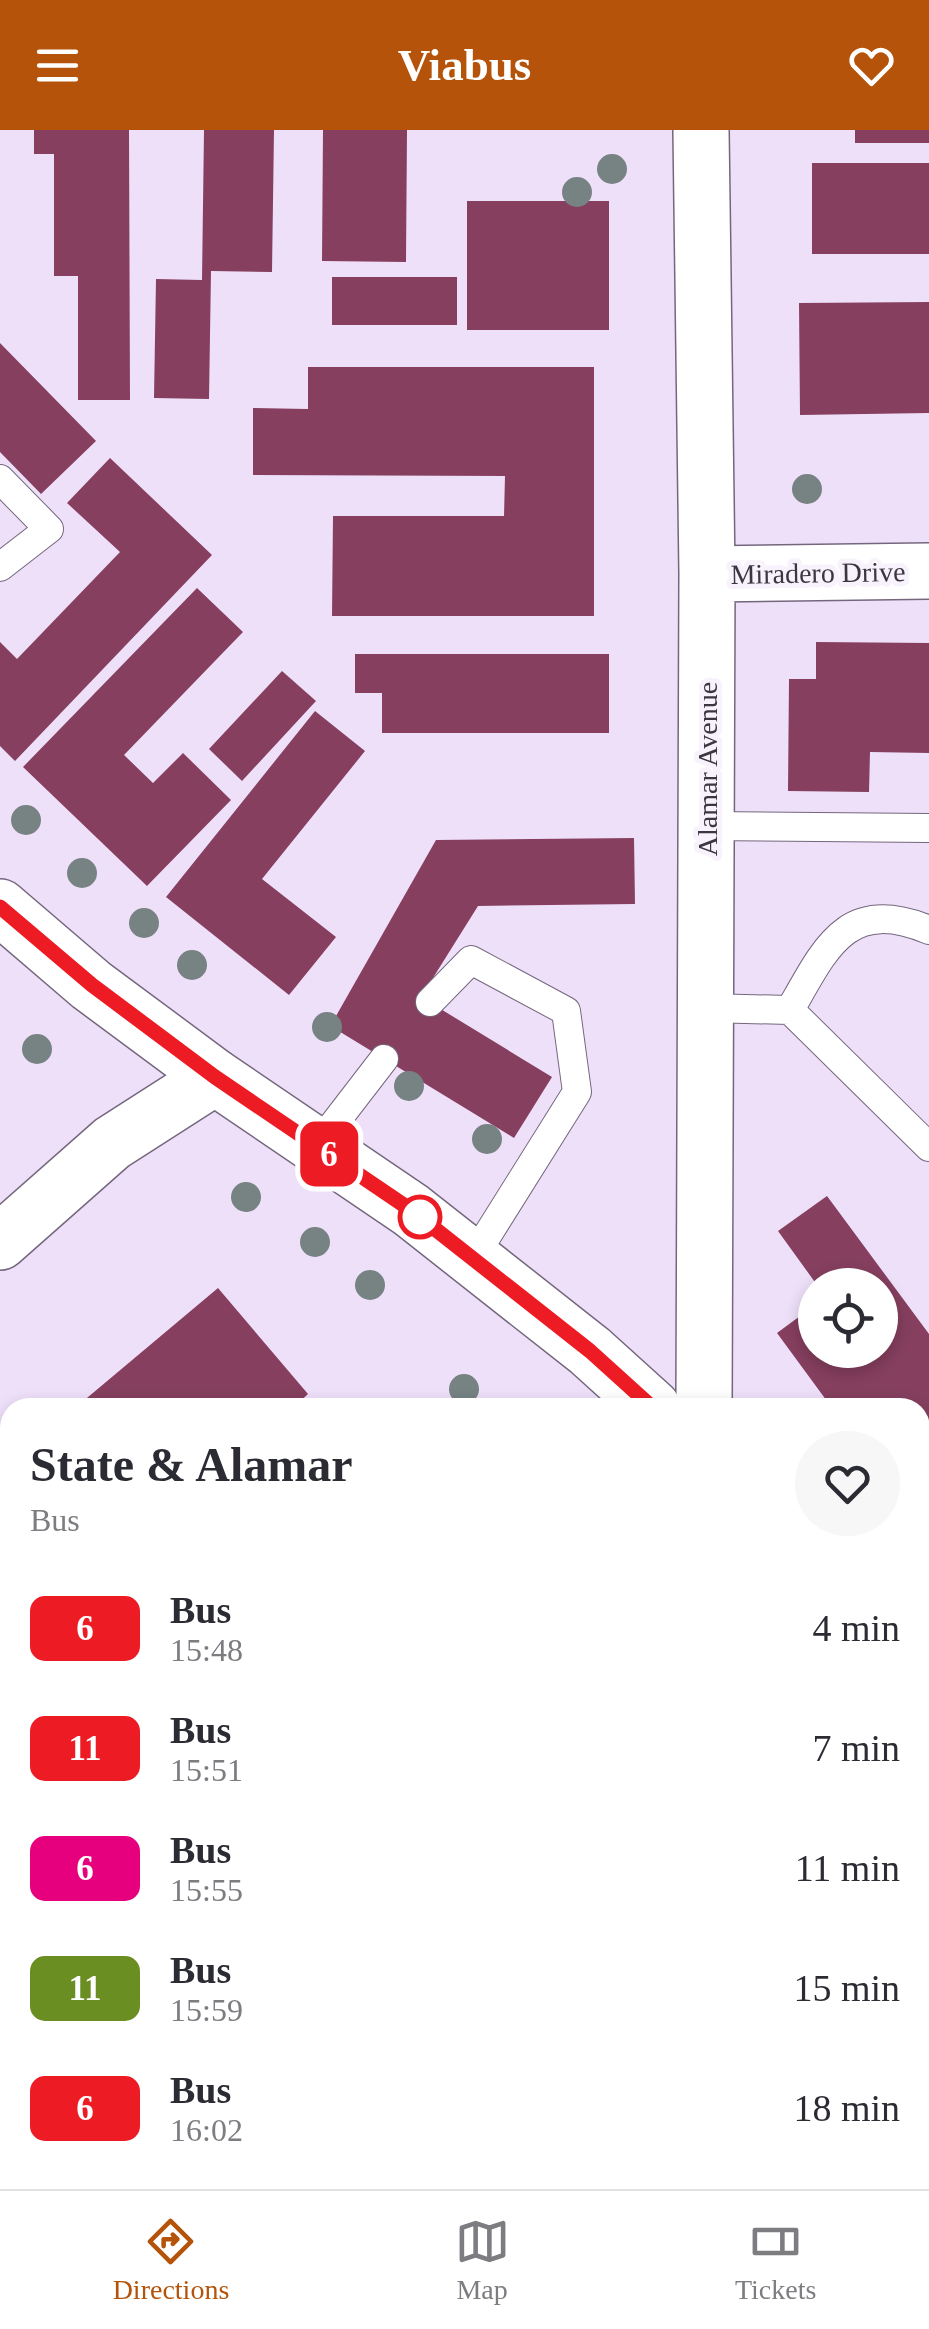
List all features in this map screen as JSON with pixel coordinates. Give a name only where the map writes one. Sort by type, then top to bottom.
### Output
[{"type":"street","name":"Alamar Avenue","points":[[701,130],[707,574],[704,1398]]},
{"type":"street","name":"Miradero Drive","points":[[707,574],[929,571]]},
{"type":"street","points":[[0,907],[92,985],[215,1077],[474,1258],[641,1398]]},
{"type":"street","points":[[0,1242],[112,1143],[215,1077]]},
{"type":"lane","points":[[0,479],[49,529],[0,568]]},
{"type":"lane","points":[[706,826],[929,828]]},
{"type":"lane","points":[[790,1010],[827,944],[858,920],[902,918],[929,930]]},
{"type":"lane","points":[[430,1002],[471,960],[566,1011],[576,1092],[474,1258]]},
{"type":"lane","points":[[706,1008],[790,1010],[929,1147]]},
{"type":"lane","points":[[317,1146],[384,1059]]},
{"type":"building","points":[[34,130],[129,130],[130,400],[78,400],[78,276],[54,276],[54,154],[34,154]]},
{"type":"building","points":[[204,130],[274,130],[272,272],[211,271],[209,399],[154,398],[156,279],[202,280]]},
{"type":"building","points":[[323,130],[407,130],[406,262],[322,261]]},
{"type":"building","points":[[855,130],[929,130],[929,143],[855,143]]},
{"type":"building","points":[[812,163],[929,163],[929,254],[812,254]]},
{"type":"building","points":[[467,201],[609,201],[609,330],[467,330]]},
{"type":"building","points":[[332,277],[457,277],[457,325],[332,325]]},
{"type":"building","points":[[929,302],[929,413],[800,415],[799,303]]},
{"type":"building","points":[[0,343],[96,441],[41,494],[0,452]]},
{"type":"building","points":[[308,367],[594,367],[594,616],[332,616],[333,516],[504,516],[505,476],[253,475],[253,408],[308,409]]},
{"type":"building","points":[[110,458],[212,555],[15,761],[0,746],[0,642],[17,659],[120,552],[67,503]]},
{"type":"building","points":[[197,588],[243,632],[124,755],[153,783],[183,753],[231,800],[147,886],[23,767]]},
{"type":"building","points":[[816,642],[929,643],[929,753],[870,752],[869,792],[788,791],[789,679],[816,679]]},
{"type":"building","points":[[355,654],[609,654],[609,733],[382,733],[382,693],[355,693]]},
{"type":"building","points":[[282,671],[316,701],[242,781],[209,749]]},
{"type":"building","points":[[315,711],[365,751],[262,879],[336,937],[289,995],[166,897]]},
{"type":"building","points":[[634,838],[635,904],[478,906],[421,997],[552,1077],[514,1138],[337,1030],[336,1016],[436,840]]},
{"type":"building","points":[[827,1196],[880,1268],[805,1268],[778,1231]]},
{"type":"building","points":[[218,1288],[308,1394],[304,1398],[87,1398]]},
{"type":"building","points":[[898,1292],[929,1334],[929,1398],[825,1398],[803,1368],[898,1368]]},
{"type":"building","points":[[798,1318],[798,1362],[777,1333]]},
{"type":"bus line","name":"6","points":[[0,907],[92,985],[215,1077],[411,1210],[474,1258],[642,1398]]}]
